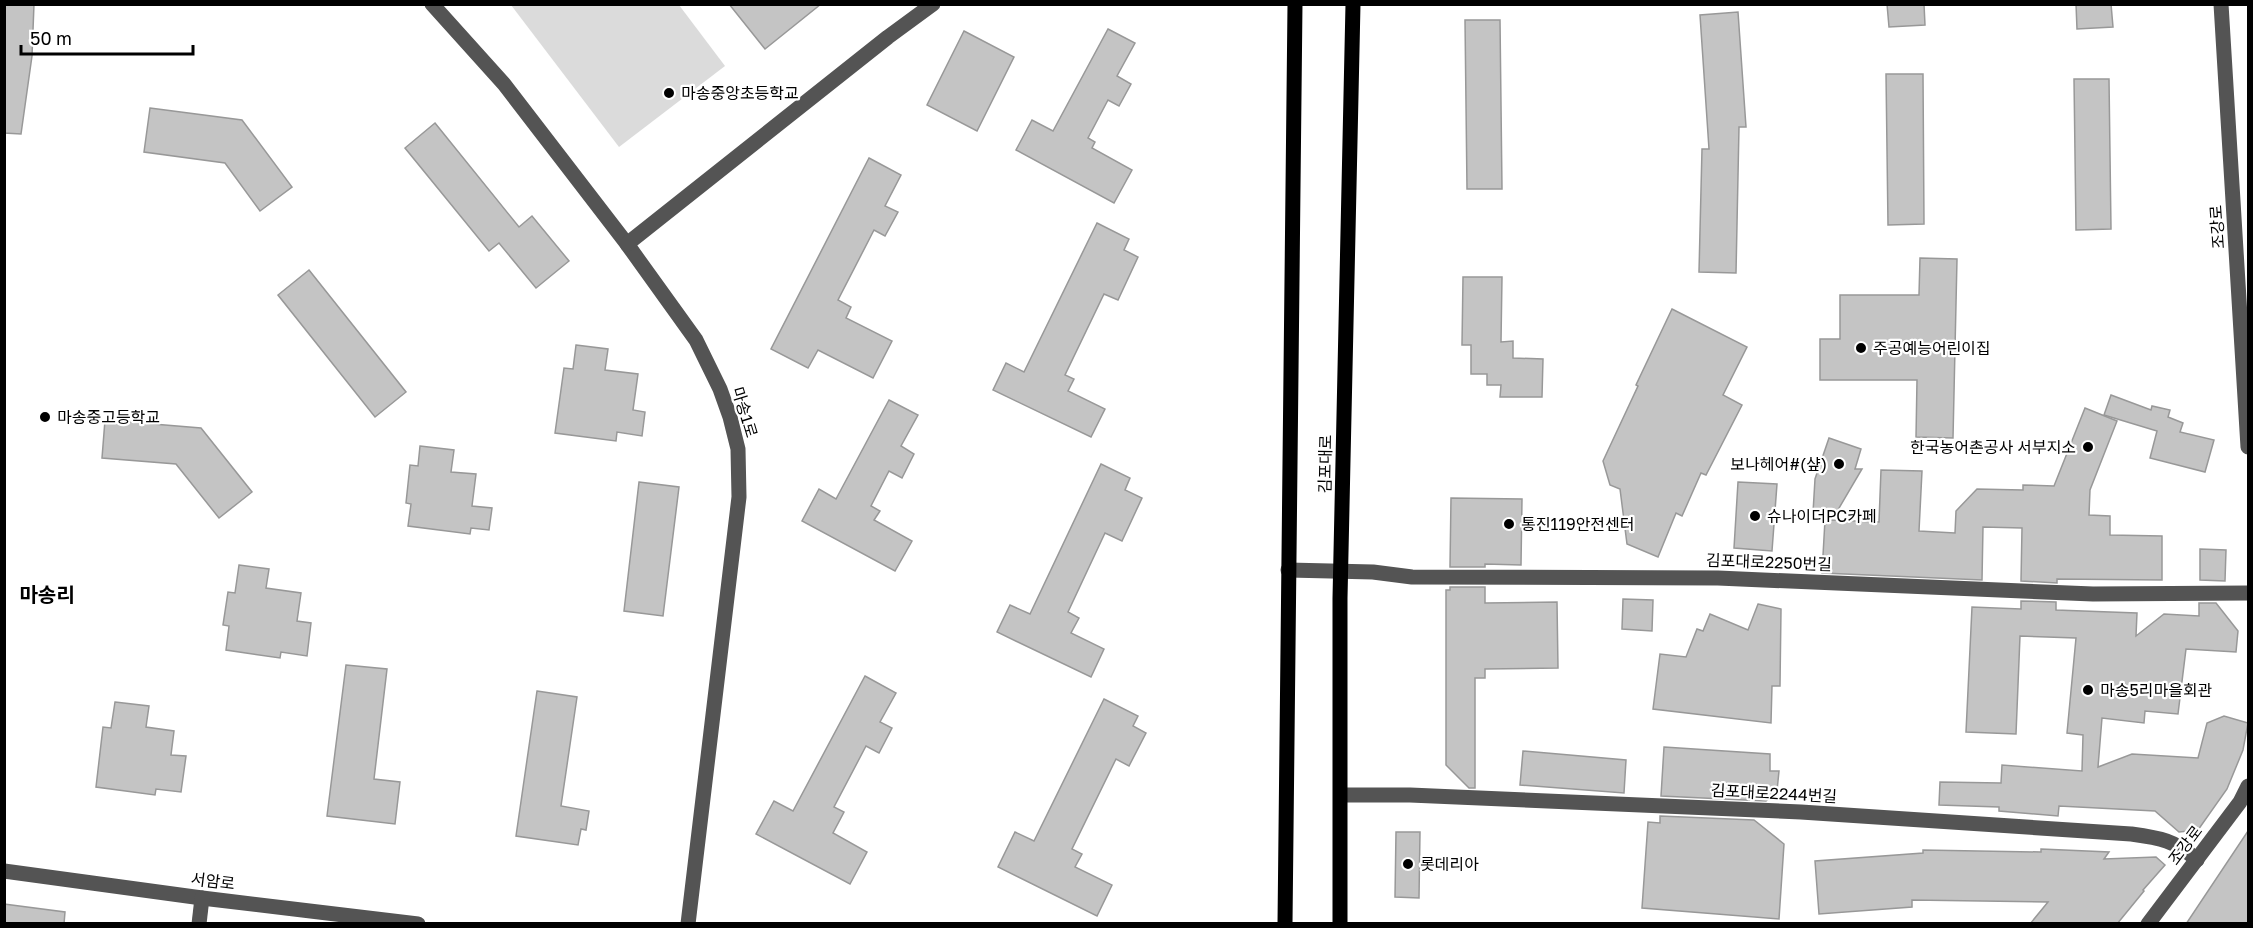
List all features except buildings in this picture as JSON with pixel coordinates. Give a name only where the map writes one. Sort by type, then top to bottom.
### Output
[{"type":"main road","points":[[1285,924],[1295,4]]},
{"type":"main road","name":"김포대로","points":[[1340,924],[1340,571],[1353,4]]},
{"type":"street","name":"마송1로","points":[[432,4],[504,84],[627,244],[696,340],[720,388],[730,417],[738,449],[739,497],[688,924]]},
{"type":"street","points":[[627,244],[888,37],[933,4]]},
{"type":"street","name":"조강로","points":[[2221,4],[2248,447]]},
{"type":"street","name":"김포대로2250번길","points":[[1288,570],[1340,571],[1412,577],[1801,580],[2093,594],[2248,593]]},
{"type":"street","name":"조강로","points":[[2148,924],[2240,802],[2248,786]]},
{"type":"street","name":"김포대로2244번길","points":[[1341,795],[1410,795],[1800,812],[2119,833],[2172,841],[2197,860]]},
{"type":"street","name":"서암로","points":[[4,872],[418,924]]},
{"type":"street","points":[[199,924],[202,898]]},
{"type":"shaded area","points":[[511,5],[679,5],[725,66],[619,147]]},
{"type":"place","name":"마송중앙초등학교","points":[[669,93]]},
{"type":"place","name":"주공예능어린이집","points":[[1861,348]]},
{"type":"place","name":"마송중고등학교","points":[[45,417]]},
{"type":"place","name":"한국농어촌공사 서부지소","points":[[2088,447]]},
{"type":"place","name":"보나헤어#(샾)","points":[[1839,464]]},
{"type":"place","name":"슈나이더PC카페","points":[[1755,516]]},
{"type":"place","name":"통진119안전센터","points":[[1509,524]]},
{"type":"place","name":"마송5리마을회관","points":[[2088,690]]},
{"type":"place","name":"롯데리아","points":[[1408,864]]},
{"type":"district","name":"마송리","points":[[47,595]]}]
